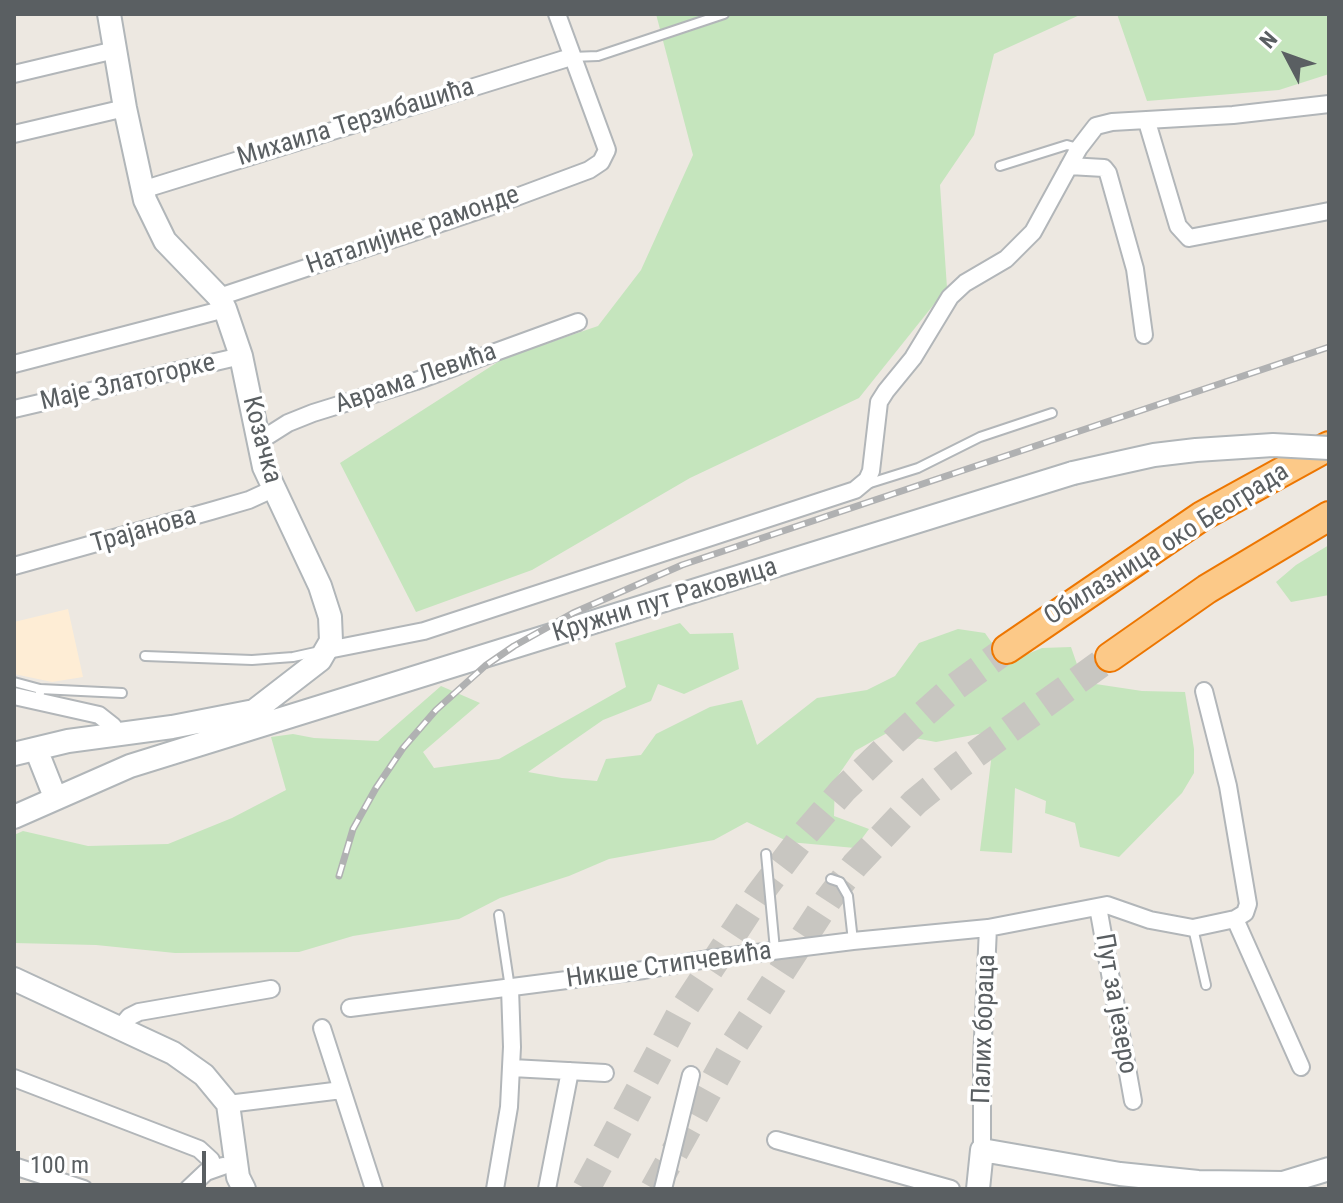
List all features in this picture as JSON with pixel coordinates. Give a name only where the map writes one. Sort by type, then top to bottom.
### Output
[{"type":"highway","name":"Обилазница око Београда","points":[[1007,649],[1202,516],[1329,447]]},
{"type":"highway","points":[[1110,657],[1207,589],[1329,516]]},
{"type":"street","name":"Козачка","points":[[109,14],[142,190],[165,241],[222,303],[241,356],[258,442],[273,489],[299,539],[326,603],[332,631],[328,650]]},
{"type":"street","points":[[557,14],[571,57]]},
{"type":"street","points":[[14,74],[115,50]]},
{"type":"street","name":"Наталијине рамонде","points":[[14,364],[222,303],[589,170],[604,158],[607,150],[571,57]]},
{"type":"street","name":"Михаила Терзибашића","points":[[142,190],[571,57]]},
{"type":"street","points":[[55,797],[25,752],[68,741],[115,736],[254,711],[315,664],[328,650],[424,631],[863,486],[871,471],[879,402],[886,391],[913,358],[950,297],[965,283],[1006,259],[1033,232],[1079,148],[1096,126],[1112,122],[1233,115],[1329,104]]},
{"type":"street","points":[[14,134],[125,108]]},
{"type":"street","points":[[1147,122],[1178,226],[1189,238],[1329,211]]},
{"type":"street","points":[[1069,166],[1104,168],[1108,173],[1135,269],[1144,335]]},
{"type":"street","name":"Аврама Левића","points":[[258,442],[288,423],[313,413],[416,381],[578,322]]},
{"type":"street","name":"Маје Златогорке","points":[[14,409],[241,356]]},
{"type":"street","name":"Кружни пут Раковица","points":[[14,817],[115,771],[1073,473],[1154,455],[1196,450],[1273,445],[1329,447]]},
{"type":"street","name":"Трајанова","points":[[14,566],[236,504],[273,489]]},
{"type":"street","points":[[1204,691],[1228,786],[1248,904],[1245,913],[1235,919],[1301,1067]]},
{"type":"street","points":[[14,696],[40,695],[103,717],[113,726],[115,736]]},
{"type":"street","name":"Палих бораца","points":[[978,1189],[982,1150],[982,1059],[988,928],[1110,906],[1150,920],[1193,928],[1235,919]]},
{"type":"street","name":"Пут за језеро","points":[[1098,907],[1133,1101]]},
{"type":"street","name":"Никше Стипчевића","points":[[350,1008],[853,941],[988,928]]},
{"type":"street","points":[[14,979],[173,1053],[212,1082],[228,1104],[225,1167]]},
{"type":"street","points":[[495,1189],[509,1107],[512,1068],[510,988]]},
{"type":"street","points":[[120,1028],[129,1017],[139,1012],[271,989]]},
{"type":"street","points":[[322,1028],[374,1189]]},
{"type":"street","points":[[512,1068],[605,1073]]},
{"type":"street","points":[[547,1189],[570,1071]]},
{"type":"street","points":[[663,1189],[691,1075]]},
{"type":"street","points":[[14,1078],[199,1149],[225,1167],[244,1189]]},
{"type":"street","points":[[228,1104],[342,1090]]},
{"type":"street","points":[[776,1140],[951,1189]]},
{"type":"street","points":[[982,1150],[1120,1174],[1182,1181],[1284,1186],[1329,1169]]},
{"type":"street","points":[[14,1166],[84,1189]]},
{"type":"street","points":[[188,1189],[225,1167]]},
{"type":"lane","points":[[571,57],[598,56],[724,14]]},
{"type":"lane","points":[[1000,166],[1067,145],[1079,148]]},
{"type":"lane","points":[[863,486],[918,468],[980,437],[1052,413]]},
{"type":"lane","points":[[145,656],[252,660],[328,650]]},
{"type":"lane","points":[[14,682],[40,695],[122,693]]},
{"type":"lane","points":[[766,854],[775,951]]},
{"type":"lane","points":[[831,879],[840,882],[848,896],[853,941]]},
{"type":"lane","points":[[499,915],[510,988]]},
{"type":"lane","points":[[1193,928],[1206,985]]},
{"type":"shaded area","points":[[68,609],[83,677],[52,682],[14,674],[14,622]]},
{"type":"green space","points":[[656,14],[1082,14],[994,54],[974,135],[940,185],[947,288],[859,398],[690,478],[532,570],[416,612],[340,463],[504,358],[598,326],[641,270],[693,155]]},
{"type":"green space","points":[[1117,14],[1329,14],[1329,74],[1279,90],[1147,101]]},
{"type":"green space","points":[[1329,545],[1329,595],[1291,602],[1276,582],[1296,565]]},
{"type":"green space","points":[[680,623],[690,634],[733,633],[739,669],[684,694],[658,684],[651,701],[603,720],[528,772],[597,781],[606,759],[641,755],[656,734],[710,707],[742,700],[757,745],[817,698],[867,690],[895,676],[919,643],[958,629],[985,633],[1006,663],[1042,648],[1071,647],[1080,673],[1089,683],[1142,691],[1185,692],[1194,749],[1194,773],[1182,793],[1119,857],[1080,847],[1075,823],[1045,813],[1046,801],[1015,788],[1012,853],[980,851],[991,761],[989,732],[936,742],[887,733],[855,751],[835,780],[834,816],[869,829],[855,848],[789,842],[747,822],[714,840],[609,859],[569,876],[500,898],[459,919],[353,936],[299,952],[175,953],[96,945],[14,943],[14,835],[23,831],[88,846],[168,844],[232,818],[286,790],[271,737],[293,734],[378,741],[441,686],[480,703],[423,752],[434,768],[499,759],[626,687],[615,643]]},
{"type":"tunnel","points":[[586,1189],[679,1016],[758,896],[804,835],[843,790],[895,740],[952,689],[1007,649]]},
{"type":"tunnel","points":[[654,1189],[735,1043],[828,900],[855,865],[915,802],[959,766],[1110,657]]},
{"type":"railway","points":[[339,876],[353,829],[376,788],[403,748],[436,710],[485,666],[573,613],[682,565],[1329,347]]}]
